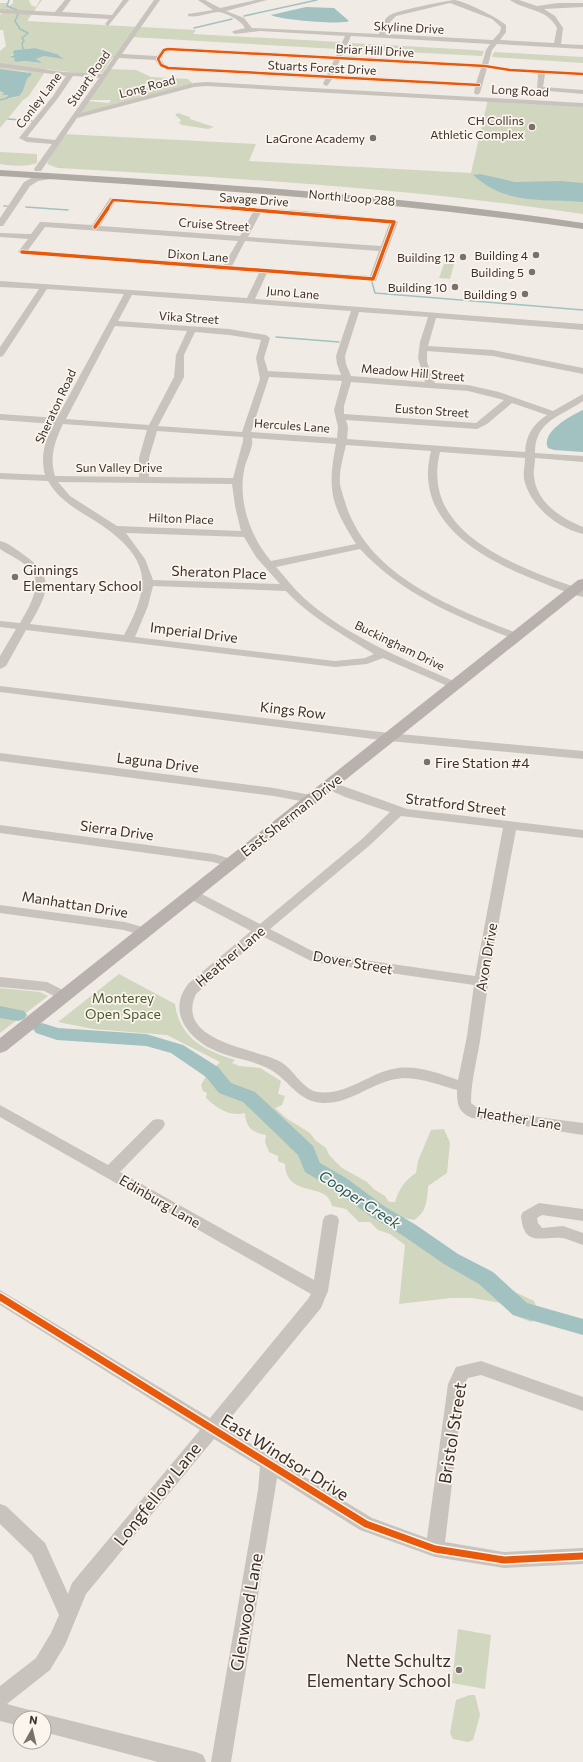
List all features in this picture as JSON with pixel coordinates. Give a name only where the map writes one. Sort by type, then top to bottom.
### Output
[{"type":"highway","name":"North Loop 288","points":[[0,167],[323,187],[439,199],[583,218]]},
{"type":"highway","name":"North Loop 288","points":[[6,174],[314,193],[486,212],[583,226]]},
{"type":"highway","points":[[486,212],[583,229]]},
{"type":"main road","name":"East Sherman Drive","points":[[0,1047],[515,636],[580,589]]},
{"type":"street","points":[[57,14],[68,0]]},
{"type":"street","points":[[108,25],[126,0]]},
{"type":"street","name":"Stuart Road","points":[[38,169],[157,0]]},
{"type":"street","points":[[201,0],[245,22],[249,29]]},
{"type":"street","points":[[190,15],[264,0]]},
{"type":"street","points":[[381,36],[388,21],[394,15],[451,0],[494,18],[503,24],[505,28],[503,32],[489,50],[475,99]]},
{"type":"street","points":[[513,0],[536,8],[554,18],[559,24],[560,28],[557,46]]},
{"type":"street","points":[[536,8],[558,5],[583,5]]},
{"type":"street","points":[[0,11],[113,17]]},
{"type":"street","name":"Skyline Drive","points":[[234,32],[249,29],[583,48]]},
{"type":"street","points":[[323,90],[349,34]]},
{"type":"street","name":"Briar Hill Drive","points":[[158,58],[165,49],[485,66],[583,74]]},
{"type":"street","points":[[119,56],[158,58]]},
{"type":"street","name":"Stuarts Forest Drive","points":[[158,58],[160,64],[164,67],[479,85]]},
{"type":"street","name":"Long Road","points":[[0,65],[71,74],[104,76]]},
{"type":"street","points":[[542,71],[539,89],[583,92]]},
{"type":"street","name":"Conley Lane","points":[[57,142],[24,140],[24,136],[56,97],[71,74]]},
{"type":"street","name":"Long Road","points":[[76,116],[202,84],[583,105]]},
{"type":"street","points":[[6,174],[23,178],[28,184]]},
{"type":"street","points":[[0,224],[28,184],[36,179],[54,176]]},
{"type":"street","name":"Savage Drive","points":[[95,228],[113,200],[258,210],[394,222],[384,249]]},
{"type":"street","points":[[227,268],[258,210]]},
{"type":"street","name":"Cruise Street","points":[[33,237],[43,224],[384,249]]},
{"type":"street","points":[[0,234],[33,237]]},
{"type":"street","name":"Dixon Lane","points":[[33,237],[22,252],[373,279],[384,249]]},
{"type":"street","points":[[250,300],[264,270]]},
{"type":"street","name":"Juno Lane","points":[[0,284],[250,300],[583,327]]},
{"type":"street","points":[[0,354],[44,287]]},
{"type":"street","name":"Sheraton Road","points":[[129,292],[50,439],[46,462],[53,480],[66,499],[126,538],[136,552],[145,571],[148,583]]},
{"type":"street","points":[[356,309],[340,357],[347,379],[339,409],[343,429],[335,474],[336,489],[342,513],[362,546],[386,568],[424,595],[476,621],[515,636]]},
{"type":"street","points":[[430,385],[429,376],[422,360],[433,315]]},
{"type":"street","name":"Vika Street","points":[[112,323],[192,329],[265,337],[267,340],[260,358],[266,374]]},
{"type":"street","points":[[144,480],[144,458],[153,428],[179,377],[180,355],[192,329]]},
{"type":"street","points":[[424,348],[530,359],[583,371]]},
{"type":"street","name":"Meadow Hill Street","points":[[266,374],[430,385],[477,390],[511,399],[554,414]]},
{"type":"street","name":"Buckingham Drive","points":[[266,374],[264,384],[246,430],[248,441],[239,469],[238,481],[240,506],[247,534],[268,565],[301,601],[330,622],[383,654],[454,685]]},
{"type":"street","points":[[583,397],[554,414],[534,432],[530,442],[529,475],[533,493],[546,509],[564,522],[583,531]]},
{"type":"street","name":"Euston Street","points":[[340,416],[477,426],[484,424],[489,416],[511,399]]},
{"type":"street","name":"Hercules Lane","points":[[0,417],[583,459]]},
{"type":"street","points":[[436,449],[432,472],[435,496],[441,508],[457,529],[480,548],[518,570],[580,589]]},
{"type":"street","name":"Sun Valley Drive","points":[[0,476],[53,480],[238,481]]},
{"type":"street","name":"Hilton Place","points":[[114,529],[247,534]]},
{"type":"street","points":[[0,544],[33,566],[38,573],[41,583],[41,593],[0,666]]},
{"type":"street","points":[[268,565],[362,546]]},
{"type":"street","points":[[128,639],[145,598],[148,583]]},
{"type":"street","name":"Sheraton Place","points":[[148,583],[289,588]]},
{"type":"street","name":"Imperial Drive","points":[[0,624],[335,664],[367,661],[383,654]]},
{"type":"street","name":"Kings Row","points":[[0,689],[389,737],[583,755]]},
{"type":"street","name":"Laguna Drive","points":[[0,757],[260,790],[311,799]]},
{"type":"street","name":"Stratford Street","points":[[329,785],[348,794],[398,812],[583,834]]},
{"type":"street","name":"Heather Lane","points":[[398,812],[189,992],[185,999],[186,1014],[190,1023],[201,1037],[220,1048],[258,1058],[276,1066],[306,1094],[316,1097],[326,1098],[342,1095],[392,1074],[412,1072],[464,1087],[464,1104],[477,1114],[583,1129]]},
{"type":"street","name":"Avon Drive","points":[[464,1087],[474,1036],[481,981],[510,826]]},
{"type":"street","name":"Sierra Drive","points":[[0,829],[214,858],[230,863]]},
{"type":"street","name":"Dover Street","points":[[191,894],[313,956],[361,965],[481,981]]},
{"type":"street","name":"Manhattan Drive","points":[[0,909],[125,926],[144,932]]},
{"type":"street","points":[[0,982],[47,987],[64,996]]},
{"type":"street","name":"Edinburg Lane","points":[[0,1110],[192,1220],[320,1291]]},
{"type":"street","points":[[110,1172],[158,1124]]},
{"type":"street","points":[[583,1215],[539,1209],[529,1216],[530,1226],[539,1234],[563,1232],[583,1239]]},
{"type":"street","name":"Longfellow Lane","points":[[0,1698],[43,1664],[58,1639],[80,1588],[315,1303],[320,1291],[331,1220]]},
{"type":"street","name":"East Windsor Drive","points":[[0,1297],[366,1524],[436,1549],[504,1560],[583,1556]]},
{"type":"street","name":"Bristol Street","points":[[436,1549],[456,1384],[462,1372],[481,1368],[583,1404]]},
{"type":"street","name":"Glenwood Lane","points":[[221,1762],[267,1490],[268,1463]]},
{"type":"street","points":[[0,1512],[39,1549],[68,1615]]},
{"type":"street","points":[[0,1712],[12,1715]]},
{"type":"street","points":[[52,1725],[196,1762]]},
{"type":"green space","points":[[13,0],[29,0],[31,5],[36,7],[40,0],[42,0],[27,21],[196,30],[193,34],[340,42],[337,49],[131,37],[117,58],[112,58],[102,73],[76,73],[47,69],[28,97],[23,100],[0,128],[0,91],[4,93],[2,95],[8,95],[6,99],[17,97],[23,91],[27,79],[31,74],[28,72],[0,69],[0,51],[6,46],[3,30],[0,30],[0,15],[4,10],[0,10],[0,3],[7,3],[9,6],[13,3]],"holes":[[[35,48],[57,54],[63,58],[44,56],[36,59],[40,63],[25,61],[16,62],[16,58],[9,57],[14,54],[15,50]]]},
{"type":"green space","points":[[350,43],[484,51],[482,56],[347,49]]},
{"type":"green space","points":[[494,52],[583,57],[583,63],[492,57]]},
{"type":"green space","points":[[109,69],[136,70],[151,77],[188,79],[194,85],[77,116],[87,101],[109,103],[111,100],[88,100]]},
{"type":"green space","points":[[488,99],[583,105],[583,214],[452,197],[255,180],[58,168],[47,164],[57,142],[63,134],[256,144],[249,161],[471,173]]},
{"type":"green space","points":[[178,113],[190,117],[190,119],[214,127],[208,129],[182,125],[179,123],[181,120],[175,115]]},
{"type":"green space","points":[[0,152],[37,154],[37,163],[19,166],[0,164]]},
{"type":"green space","points":[[444,264],[454,264],[450,279],[439,278]]},
{"type":"green space","points":[[119,974],[175,1004],[182,1026],[195,1041],[204,1047],[235,1060],[232,1063],[239,1066],[260,1068],[281,1081],[278,1094],[285,1096],[282,1105],[275,1108],[286,1118],[310,1133],[315,1140],[326,1148],[329,1155],[342,1168],[367,1182],[375,1190],[385,1196],[389,1202],[395,1202],[403,1185],[416,1173],[418,1161],[431,1130],[444,1129],[450,1143],[447,1173],[428,1186],[426,1205],[418,1217],[414,1220],[404,1218],[394,1224],[424,1241],[484,1285],[500,1285],[534,1301],[540,1317],[531,1322],[516,1316],[501,1303],[472,1298],[451,1298],[399,1304],[405,1245],[390,1234],[378,1230],[370,1222],[359,1222],[346,1209],[332,1206],[329,1198],[323,1194],[299,1186],[292,1182],[287,1175],[285,1164],[278,1161],[278,1156],[269,1152],[265,1142],[266,1135],[253,1131],[248,1126],[245,1113],[229,1113],[214,1105],[206,1098],[207,1093],[203,1091],[201,1085],[205,1078],[220,1062],[167,1035],[93,1029],[58,1022]]},
{"type":"green space","name":"Monterey Open Space","points":[[0,988],[40,992],[48,996],[0,1033]]},
{"type":"green space","points":[[458,1629],[491,1635],[485,1689],[452,1683]]},
{"type":"green space","points":[[470,1695],[475,1695],[480,1715],[473,1740],[468,1742],[453,1739],[450,1733],[456,1700]]},
{"type":"water","points":[[306,7],[334,8],[349,21],[311,21],[286,19],[271,15]]},
{"type":"water","points":[[35,48],[57,54],[64,59],[44,56],[36,59],[41,63],[25,61],[16,62],[14,60],[15,58],[9,57],[14,55],[13,52],[15,50]]},
{"type":"water","points":[[0,69],[32,74],[27,79],[23,91],[19,96],[6,99],[8,95],[2,95],[4,93],[0,91]]},
{"type":"water","points":[[480,174],[515,182],[561,181],[583,183],[583,202],[525,199],[512,196],[499,192],[486,185],[473,175]]},
{"type":"water","points":[[583,410],[583,452],[554,450],[548,448],[547,442],[553,430],[565,420]]},
{"type":"waterway","points":[[9,0],[7,6],[17,10]]},
{"type":"waterway","points":[[244,16],[317,0]]},
{"type":"waterway","points":[[18,14],[15,21],[20,29],[28,33],[22,38],[24,41],[22,43],[23,49],[27,51]]},
{"type":"waterway","points":[[194,28],[232,19]]},
{"type":"waterway","points":[[0,100],[7,98]]},
{"type":"waterway","points":[[8,119],[32,121]]},
{"type":"waterway","points":[[26,207],[68,210]]},
{"type":"waterway","points":[[372,282],[375,293],[583,310]]},
{"type":"waterway","points":[[276,337],[339,342]]},
{"type":"waterway","name":"Cooper Creek","points":[[0,1012],[18,1015]]},
{"type":"waterway","name":"Cooper Creek","points":[[42,1029],[57,1034],[146,1040],[177,1049],[212,1072],[225,1088],[249,1097],[306,1151],[312,1167],[339,1183],[377,1211],[409,1230],[451,1259],[486,1278],[520,1309],[583,1327]]},
{"type":"cycle path","points":[[479,85],[168,68],[161,65],[158,59],[164,50],[168,49],[485,66],[510,70],[583,74]]},
{"type":"cycle path","points":[[22,252],[373,279],[394,222],[304,213],[113,200],[95,227]]},
{"type":"cycle path","points":[[0,1297],[366,1524],[435,1549],[504,1560],[583,1556]]},
{"type":"place","name":"CH Collins Athletic Complex","points":[[532,127]]},
{"type":"place","name":"LaGrone Academy","points":[[373,138]]},
{"type":"place","name":"Building 4","points":[[536,255]]},
{"type":"place","name":"Building 12","points":[[463,257]]},
{"type":"place","name":"Building 5","points":[[532,272]]},
{"type":"place","name":"Building 10","points":[[455,287]]},
{"type":"place","name":"Building 9","points":[[525,294]]},
{"type":"place","name":"Ginnings Elementary School","points":[[15,577]]},
{"type":"place","name":"Fire Station #4","points":[[427,762]]},
{"type":"place","name":"Nette Schultz Elementary School","points":[[459,1670]]}]
